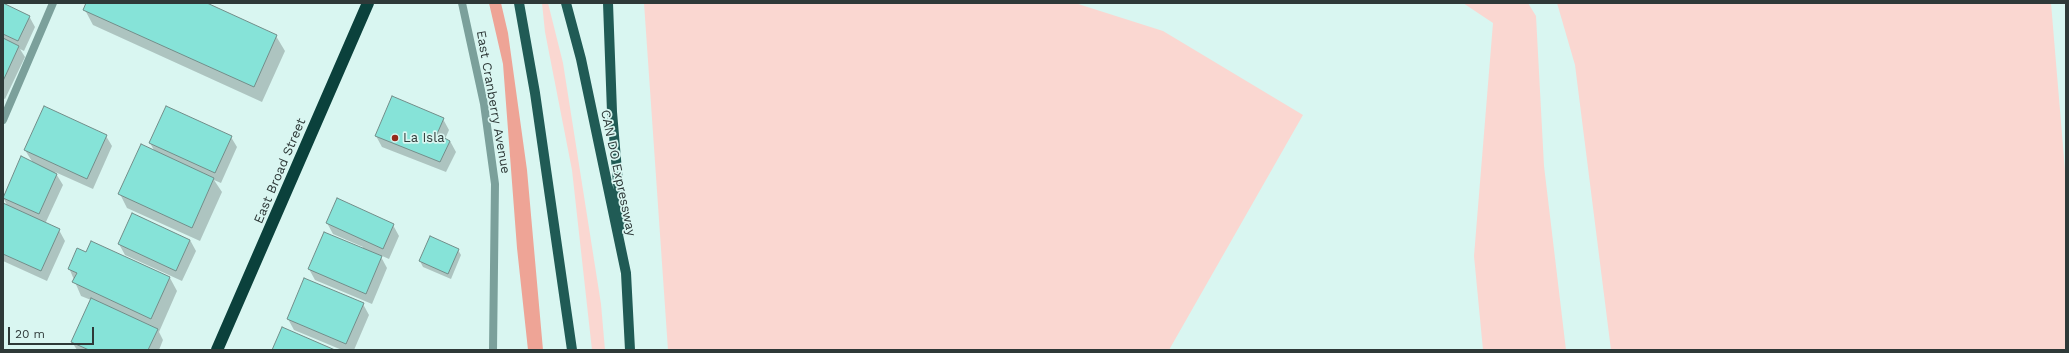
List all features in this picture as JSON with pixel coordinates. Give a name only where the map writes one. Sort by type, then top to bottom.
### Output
[{"type":"highway","name":"East Broad Street","points":[[217,350],[368,3]]},
{"type":"main road","points":[[519,3],[535,93],[572,350]]},
{"type":"main road","name":"CAN DO Expressway","points":[[566,3],[581,59],[626,274],[630,350]]},
{"type":"main road","points":[[608,3],[612,112],[626,274]]},
{"type":"street","points":[[3,120],[53,3]]},
{"type":"street","name":"East Cranberry Avenue","points":[[462,3],[484,104],[495,184],[493,350]]},
{"type":"shaded area","points":[[489,3],[501,3],[508,33],[527,170],[543,350],[528,350],[517,248],[503,64]]},
{"type":"shaded area","points":[[542,3],[548,3],[563,63],[601,304],[605,350],[592,350],[572,170],[545,32]]},
{"type":"shaded area","points":[[644,3],[1075,3],[1163,31],[1303,115],[1169,350],[668,350]]},
{"type":"shaded area","points":[[1463,3],[1528,3],[1536,16],[1544,166],[1566,350],[1483,350],[1474,256],[1493,23]]},
{"type":"shaded area","points":[[1557,3],[2051,3],[2066,182],[2066,350],[1611,350],[1575,65]]},
{"type":"building","points":[[3,3],[30,16],[18,41],[3,34]]},
{"type":"building","points":[[86,3],[207,3],[277,35],[254,87],[83,10]]},
{"type":"building","points":[[3,38],[19,46],[3,81]]},
{"type":"building","points":[[392,96],[444,118],[437,134],[450,141],[440,162],[375,136]]},
{"type":"building","points":[[44,106],[107,135],[87,179],[24,150]]},
{"type":"building","points":[[166,106],[232,136],[215,173],[149,143]]},
{"type":"building","points":[[141,144],[214,178],[192,228],[118,194]]},
{"type":"building","points":[[21,156],[57,174],[39,214],[3,198]]},
{"type":"building","points":[[337,198],[394,224],[383,249],[326,223]]},
{"type":"building","points":[[3,203],[60,229],[41,271],[3,254]]},
{"type":"building","points":[[132,213],[190,240],[176,271],[118,244]]},
{"type":"building","points":[[324,232],[382,256],[366,294],[308,269]]},
{"type":"building","points":[[430,236],[459,249],[448,274],[419,261]]},
{"type":"building","points":[[91,241],[170,277],[151,319],[72,282],[77,273],[68,269],[77,248],[86,252]]},
{"type":"building","points":[[304,278],[364,303],[346,344],[287,319]]},
{"type":"building","points":[[91,298],[158,329],[148,350],[89,350],[71,342]]},
{"type":"building","points":[[282,327],[335,350],[272,350]]},
{"type":"place","name":"La Isla","points":[[395,138]]}]
